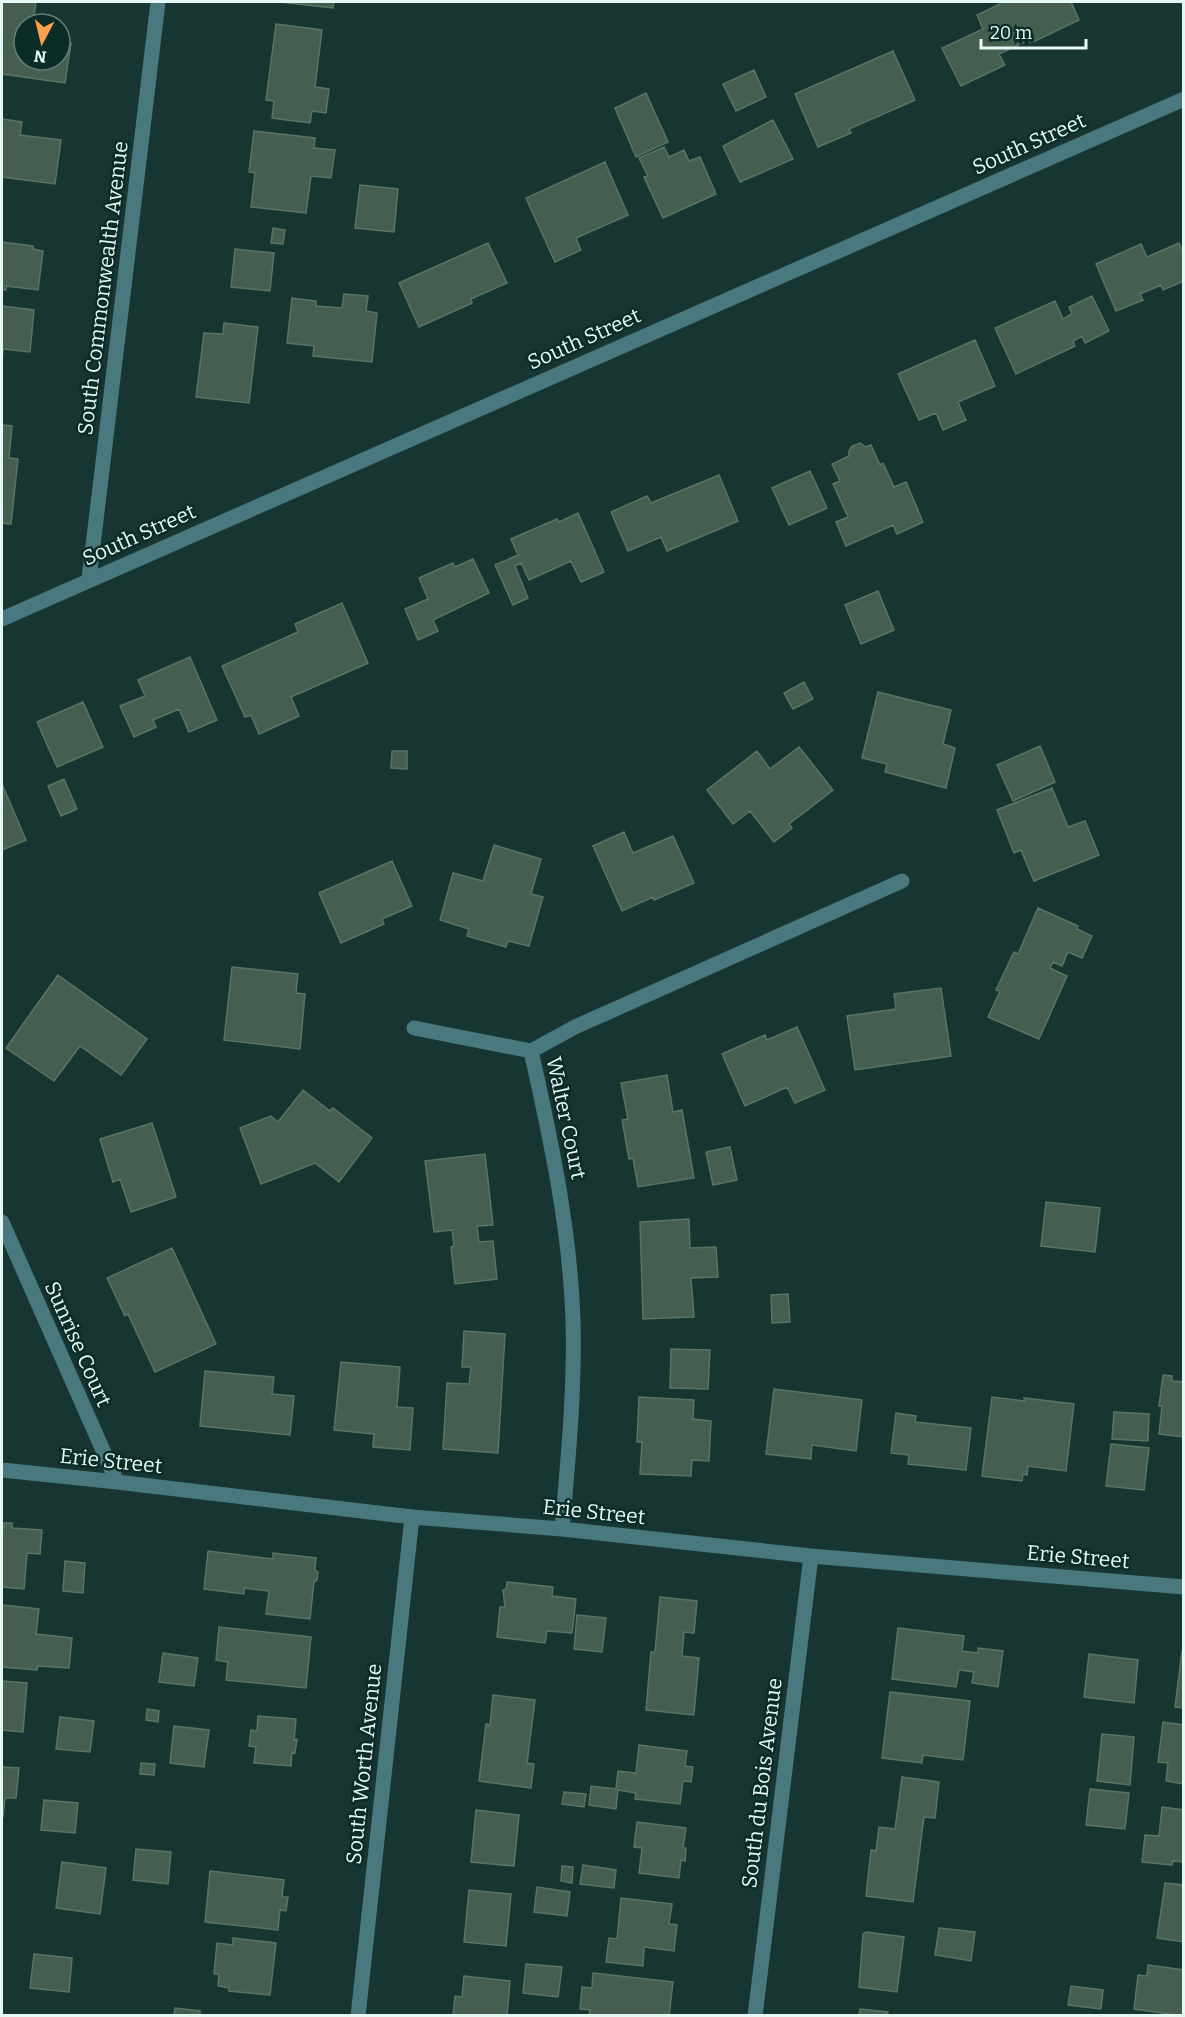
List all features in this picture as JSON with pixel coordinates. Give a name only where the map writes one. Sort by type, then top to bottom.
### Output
[{"type":"street","name":"South Commonwealth Avenue","points":[[89,579],[158,2]]},
{"type":"street","name":"South Street","points":[[2,619],[1184,99]]},
{"type":"street","name":"Walter Court","points":[[562,1529],[573,1356],[571,1282],[558,1178],[531,1051],[575,1027],[902,880]]},
{"type":"street","points":[[414,1028],[531,1051]]},
{"type":"street","name":"Sunrise Court","points":[[2,1222],[117,1482]]},
{"type":"street","name":"Erie Street","points":[[2,1470],[412,1517],[562,1529],[811,1556],[1184,1587]]},
{"type":"street","name":"South Worth Avenue","points":[[358,2016],[412,1517]]},
{"type":"street","name":"South du Bois Avenue","points":[[755,2016],[811,1556]]},
{"type":"building","points":[[2,2],[36,2],[35,12],[12,12],[12,72],[67,72],[65,83],[2,74]]},
{"type":"building","points":[[279,2],[334,2],[333,8]]},
{"type":"building","points":[[998,2],[1071,2],[1079,20],[1031,43],[1029,40],[999,54],[1005,65],[961,86],[942,48],[983,29],[977,15],[1000,4]]},
{"type":"building","points":[[276,24],[322,30],[315,87],[329,89],[326,113],[312,111],[310,123],[272,118],[274,101],[266,100]]},
{"type":"building","points":[[893,51],[915,100],[849,129],[851,133],[818,147],[795,94]]},
{"type":"building","points":[[754,70],[766,97],[736,111],[723,84]]},
{"type":"building","points":[[646,93],[668,142],[636,157],[615,108]]},
{"type":"building","points":[[2,119],[22,122],[20,135],[61,140],[55,184],[2,177]]},
{"type":"building","points":[[773,120],[793,159],[740,182],[723,146]]},
{"type":"building","points":[[254,131],[315,138],[314,148],[335,150],[331,178],[311,176],[306,213],[251,207],[255,173],[249,172]]},
{"type":"building","points":[[664,147],[669,157],[684,150],[689,161],[700,157],[716,194],[663,218],[644,177],[648,176],[639,158]]},
{"type":"building","points":[[605,162],[628,215],[576,238],[581,250],[555,262],[526,198]]},
{"type":"building","points":[[360,185],[398,189],[394,232],[355,228]]},
{"type":"building","points":[[273,228],[285,230],[283,244],[271,243]]},
{"type":"building","points":[[2,242],[33,246],[33,249],[43,251],[38,290],[6,286],[6,290],[2,290]]},
{"type":"building","points":[[488,243],[507,283],[471,299],[472,303],[419,327],[399,283]]},
{"type":"building","points":[[1179,243],[1184,254],[1184,281],[1163,290],[1161,285],[1140,294],[1143,300],[1116,311],[1096,264],[1141,244],[1147,257]]},
{"type":"building","points":[[235,249],[274,253],[270,291],[231,287]]},
{"type":"building","points":[[344,294],[368,296],[366,311],[377,313],[372,362],[313,356],[314,346],[287,343],[292,298],[316,301],[316,306],[342,308]]},
{"type":"building","points":[[1092,296],[1109,331],[1085,343],[1082,336],[1073,341],[1075,346],[1016,374],[995,328],[1055,301],[1063,319],[1072,314],[1069,307]]},
{"type":"building","points":[[2,306],[34,310],[30,352],[3,349],[2,364]]},
{"type":"building","points":[[224,323],[258,327],[249,403],[196,397],[204,333],[223,334]]},
{"type":"building","points":[[975,340],[995,386],[958,402],[966,420],[943,430],[936,413],[919,420],[898,374]]},
{"type":"building","points":[[2,425],[12,426],[9,458],[18,459],[11,524],[2,523]]},
{"type":"building","points":[[860,443],[866,447],[871,445],[880,465],[883,463],[894,487],[906,482],[923,522],[897,534],[893,525],[846,546],[836,522],[848,517],[833,484],[840,481],[832,464],[849,456],[852,446]]},
{"type":"building","points":[[810,471],[827,508],[789,525],[772,488]]},
{"type":"building","points":[[719,475],[738,521],[667,551],[661,537],[628,551],[611,512],[647,496],[651,503]]},
{"type":"building","points":[[578,513],[604,572],[581,582],[571,561],[529,580],[521,563],[515,566],[528,598],[513,605],[495,565],[518,555],[511,539],[557,519],[559,522]]},
{"type":"building","points":[[473,559],[489,593],[433,620],[438,631],[418,640],[405,609],[428,599],[419,578],[453,563],[455,567]]},
{"type":"building","points":[[878,591],[894,630],[861,644],[845,605]]},
{"type":"building","points":[[342,603],[368,663],[291,697],[299,716],[259,734],[251,715],[245,717],[222,666],[298,632],[295,624]]},
{"type":"building","points":[[190,657],[217,720],[189,732],[179,709],[153,720],[156,727],[134,737],[120,706],[145,696],[138,680]]},
{"type":"building","points":[[804,682],[813,699],[793,709],[784,693]]},
{"type":"building","points":[[878,692],[951,710],[943,744],[955,748],[946,788],[885,772],[887,764],[862,758]]},
{"type":"building","points":[[83,702],[103,747],[57,767],[37,722]]},
{"type":"building","points":[[1040,746],[1055,782],[1013,801],[997,765]]},
{"type":"building","points":[[799,747],[833,790],[789,824],[792,828],[774,842],[750,811],[733,824],[707,790],[757,751],[770,769]]},
{"type":"building","points":[[392,751],[407,751],[407,769],[391,768]]},
{"type":"building","points":[[64,779],[77,809],[61,816],[48,786]]},
{"type":"building","points":[[2,784],[26,840],[2,850]]},
{"type":"building","points":[[1052,788],[1068,827],[1085,821],[1099,855],[1034,881],[1021,850],[1014,853],[997,810]]},
{"type":"building","points":[[624,832],[633,853],[673,836],[694,883],[654,900],[653,897],[622,911],[593,846]]},
{"type":"building","points":[[494,845],[541,859],[531,894],[543,897],[529,946],[508,941],[506,947],[467,936],[469,929],[440,920],[453,873],[483,881]]},
{"type":"building","points":[[392,861],[412,906],[382,919],[384,924],[341,943],[319,893]]},
{"type":"building","points":[[1038,908],[1078,926],[1077,929],[1092,936],[1082,958],[1068,952],[1062,966],[1053,962],[1050,968],[1067,976],[1039,1039],[988,1017],[1000,991],[996,990],[1014,952],[1018,954]]},
{"type":"building","points":[[232,967],[298,974],[296,993],[305,994],[300,1049],[224,1040]]},
{"type":"building","points":[[58,975],[147,1039],[121,1075],[80,1046],[54,1081],[6,1048]]},
{"type":"building","points":[[941,988],[951,1056],[855,1070],[847,1016],[896,1009],[894,994]]},
{"type":"building","points":[[797,1027],[825,1090],[795,1103],[787,1087],[745,1106],[722,1054],[765,1035],[767,1040]]},
{"type":"building","points":[[667,1075],[673,1112],[682,1110],[694,1178],[638,1187],[633,1158],[629,1159],[622,1120],[628,1119],[621,1083]]},
{"type":"building","points":[[303,1090],[330,1111],[333,1108],[372,1138],[339,1182],[315,1163],[261,1184],[240,1128],[271,1116],[278,1122]]},
{"type":"building","points":[[152,1123],[176,1197],[131,1212],[120,1179],[113,1182],[100,1139]]},
{"type":"building","points":[[730,1147],[737,1180],[713,1185],[706,1152]]},
{"type":"building","points":[[485,1154],[493,1225],[477,1226],[479,1242],[493,1241],[497,1279],[455,1284],[451,1247],[454,1246],[452,1230],[434,1232],[425,1161]]},
{"type":"building","points":[[1046,1202],[1100,1208],[1095,1252],[1041,1246]]},
{"type":"building","points":[[689,1219],[690,1248],[716,1247],[718,1277],[691,1278],[694,1317],[643,1319],[640,1222]]},
{"type":"building","points":[[172,1248],[216,1344],[155,1372],[128,1314],[125,1316],[107,1278]]},
{"type":"building","points":[[788,1294],[790,1322],[772,1323],[771,1295]]},
{"type":"building","points":[[464,1331],[505,1334],[498,1453],[443,1449],[447,1383],[469,1384],[471,1367],[462,1367]]},
{"type":"building","points":[[671,1349],[710,1350],[708,1389],[670,1388]]},
{"type":"building","points":[[341,1362],[400,1367],[397,1407],[413,1408],[410,1450],[373,1447],[374,1434],[334,1430]]},
{"type":"building","points":[[205,1371],[274,1377],[272,1394],[294,1396],[290,1435],[200,1426]]},
{"type":"building","points":[[1163,1375],[1172,1376],[1172,1381],[1184,1382],[1184,1437],[1159,1434],[1162,1406],[1159,1406]]},
{"type":"building","points":[[774,1389],[862,1400],[856,1451],[812,1445],[811,1459],[766,1454]]},
{"type":"building","points":[[639,1397],[694,1400],[693,1419],[711,1421],[709,1461],[692,1460],[691,1476],[640,1474],[642,1442],[637,1442]]},
{"type":"building","points":[[992,1397],[1074,1404],[1066,1471],[1028,1466],[1027,1475],[1023,1474],[1022,1481],[982,1476]]},
{"type":"building","points":[[1114,1412],[1149,1414],[1148,1441],[1112,1439]]},
{"type":"building","points":[[896,1413],[916,1416],[915,1422],[971,1428],[966,1470],[908,1464],[909,1455],[891,1453]]},
{"type":"building","points":[[1111,1444],[1149,1448],[1144,1490],[1106,1486]]},
{"type":"building","points":[[4,1523],[12,1523],[12,1528],[42,1530],[40,1554],[27,1553],[24,1589],[2,1587],[2,1528],[4,1528]]},
{"type":"building","points":[[208,1551],[273,1559],[273,1553],[316,1558],[315,1570],[318,1572],[317,1580],[314,1582],[310,1619],[266,1614],[269,1591],[244,1588],[244,1594],[204,1589]]},
{"type":"building","points":[[65,1561],[85,1563],[83,1593],[63,1591]]},
{"type":"building","points":[[507,1582],[553,1587],[552,1596],[576,1599],[572,1633],[547,1631],[545,1643],[497,1637],[500,1607],[505,1607],[503,1590],[506,1589]]},
{"type":"building","points":[[660,1597],[697,1601],[694,1633],[684,1632],[682,1656],[699,1658],[694,1715],[646,1710],[651,1652],[655,1652]]},
{"type":"building","points":[[2,1605],[39,1609],[36,1634],[72,1638],[69,1668],[38,1666],[37,1670],[2,1667]]},
{"type":"building","points":[[577,1615],[606,1618],[602,1652],[574,1649]]},
{"type":"building","points":[[219,1627],[311,1637],[306,1688],[226,1680],[228,1662],[216,1660]]},
{"type":"building","points":[[898,1628],[964,1636],[962,1651],[978,1653],[978,1648],[1003,1651],[998,1687],[972,1683],[974,1672],[959,1670],[956,1687],[892,1679]]},
{"type":"building","points":[[1182,1651],[1184,1652],[1184,1708],[1175,1707]]},
{"type":"building","points":[[163,1653],[198,1658],[194,1686],[159,1682]]},
{"type":"building","points":[[1089,1654],[1138,1660],[1134,1703],[1084,1697]]},
{"type":"building","points":[[2,1681],[27,1683],[23,1732],[2,1730]]},
{"type":"building","points":[[890,1692],[970,1701],[963,1760],[923,1755],[922,1763],[882,1758]]},
{"type":"building","points":[[493,1695],[535,1700],[527,1763],[534,1764],[531,1788],[479,1781],[486,1724],[490,1725]]},
{"type":"building","points":[[147,1709],[159,1711],[158,1722],[146,1720]]},
{"type":"building","points":[[258,1716],[296,1719],[294,1740],[297,1739],[295,1753],[292,1752],[291,1766],[254,1763],[256,1747],[249,1746],[251,1730],[257,1731]]},
{"type":"building","points":[[60,1717],[94,1721],[90,1752],[56,1749]]},
{"type":"building","points":[[1163,1722],[1184,1725],[1184,1784],[1166,1781],[1168,1763],[1158,1762]]},
{"type":"building","points":[[174,1726],[209,1730],[204,1767],[170,1763]]},
{"type":"building","points":[[1102,1734],[1134,1737],[1130,1785],[1097,1781]]},
{"type":"building","points":[[639,1745],[687,1751],[685,1766],[693,1767],[691,1782],[683,1781],[680,1804],[635,1799],[636,1793],[618,1790],[616,1809],[589,1805],[591,1786],[616,1789],[618,1771],[636,1773]]},
{"type":"building","points":[[141,1763],[155,1764],[154,1775],[140,1774]]},
{"type":"building","points":[[2,1767],[19,1768],[16,1798],[5,1798],[3,1817],[2,1817]]},
{"type":"building","points":[[902,1777],[939,1782],[935,1818],[924,1817],[913,1902],[866,1896],[871,1850],[876,1851],[879,1827],[895,1829]]},
{"type":"building","points":[[1090,1789],[1129,1793],[1125,1829],[1086,1825]]},
{"type":"building","points":[[564,1792],[586,1794],[584,1807],[562,1804]]},
{"type":"building","points":[[44,1800],[78,1803],[75,1833],[41,1830]]},
{"type":"building","points":[[1162,1807],[1184,1810],[1184,1862],[1173,1861],[1172,1865],[1142,1862],[1145,1835],[1159,1836]]},
{"type":"building","points":[[476,1810],[519,1815],[514,1866],[471,1862]]},
{"type":"building","points":[[637,1822],[686,1828],[683,1848],[686,1848],[685,1861],[681,1860],[679,1878],[639,1873],[642,1848],[634,1847]]},
{"type":"building","points":[[136,1849],[171,1852],[168,1884],[133,1880]]},
{"type":"building","points":[[62,1862],[106,1868],[100,1914],[56,1908]]},
{"type":"building","points":[[583,1865],[616,1870],[614,1888],[580,1884]]},
{"type":"building","points":[[562,1866],[573,1867],[572,1883],[561,1881]]},
{"type":"building","points":[[210,1871],[284,1880],[282,1897],[288,1897],[286,1911],[280,1910],[278,1930],[205,1922]]},
{"type":"building","points":[[1165,1883],[1184,1885],[1184,1942],[1157,1938]]},
{"type":"building","points":[[537,1887],[570,1892],[567,1916],[534,1912]]},
{"type":"building","points":[[469,1890],[511,1894],[506,1946],[464,1942]]},
{"type":"building","points":[[621,1898],[672,1904],[669,1924],[677,1925],[674,1951],[644,1947],[643,1966],[606,1962],[609,1938],[617,1939]]},
{"type":"building","points":[[939,1928],[975,1932],[971,1961],[935,1955]]},
{"type":"building","points":[[866,1932],[904,1937],[897,1992],[859,1987],[863,1934]]},
{"type":"building","points":[[233,1938],[276,1943],[270,1995],[229,1991],[229,1988],[218,1986],[219,1974],[214,1974],[217,1943],[233,1945]]},
{"type":"building","points":[[34,1954],[72,1958],[69,1992],[30,1988]]},
{"type":"building","points":[[526,1964],[562,1967],[558,1997],[523,1993]]},
{"type":"building","points":[[1148,1965],[1184,1970],[1184,2016],[1134,2009],[1138,1975],[1147,1976]]},
{"type":"building","points":[[593,1973],[673,1982],[669,2016],[589,2016],[590,2010],[580,2009],[582,1987],[592,1988]]},
{"type":"building","points":[[464,1976],[510,1981],[507,2016],[453,2016],[455,1996],[462,1997]]},
{"type":"building","points":[[1071,1986],[1103,1990],[1101,2009],[1068,2005]]},
{"type":"building","points":[[175,2008],[200,2011],[200,2016],[174,2016]]},
{"type":"building","points":[[860,2009],[888,2012],[887,2016],[859,2016]]}]
